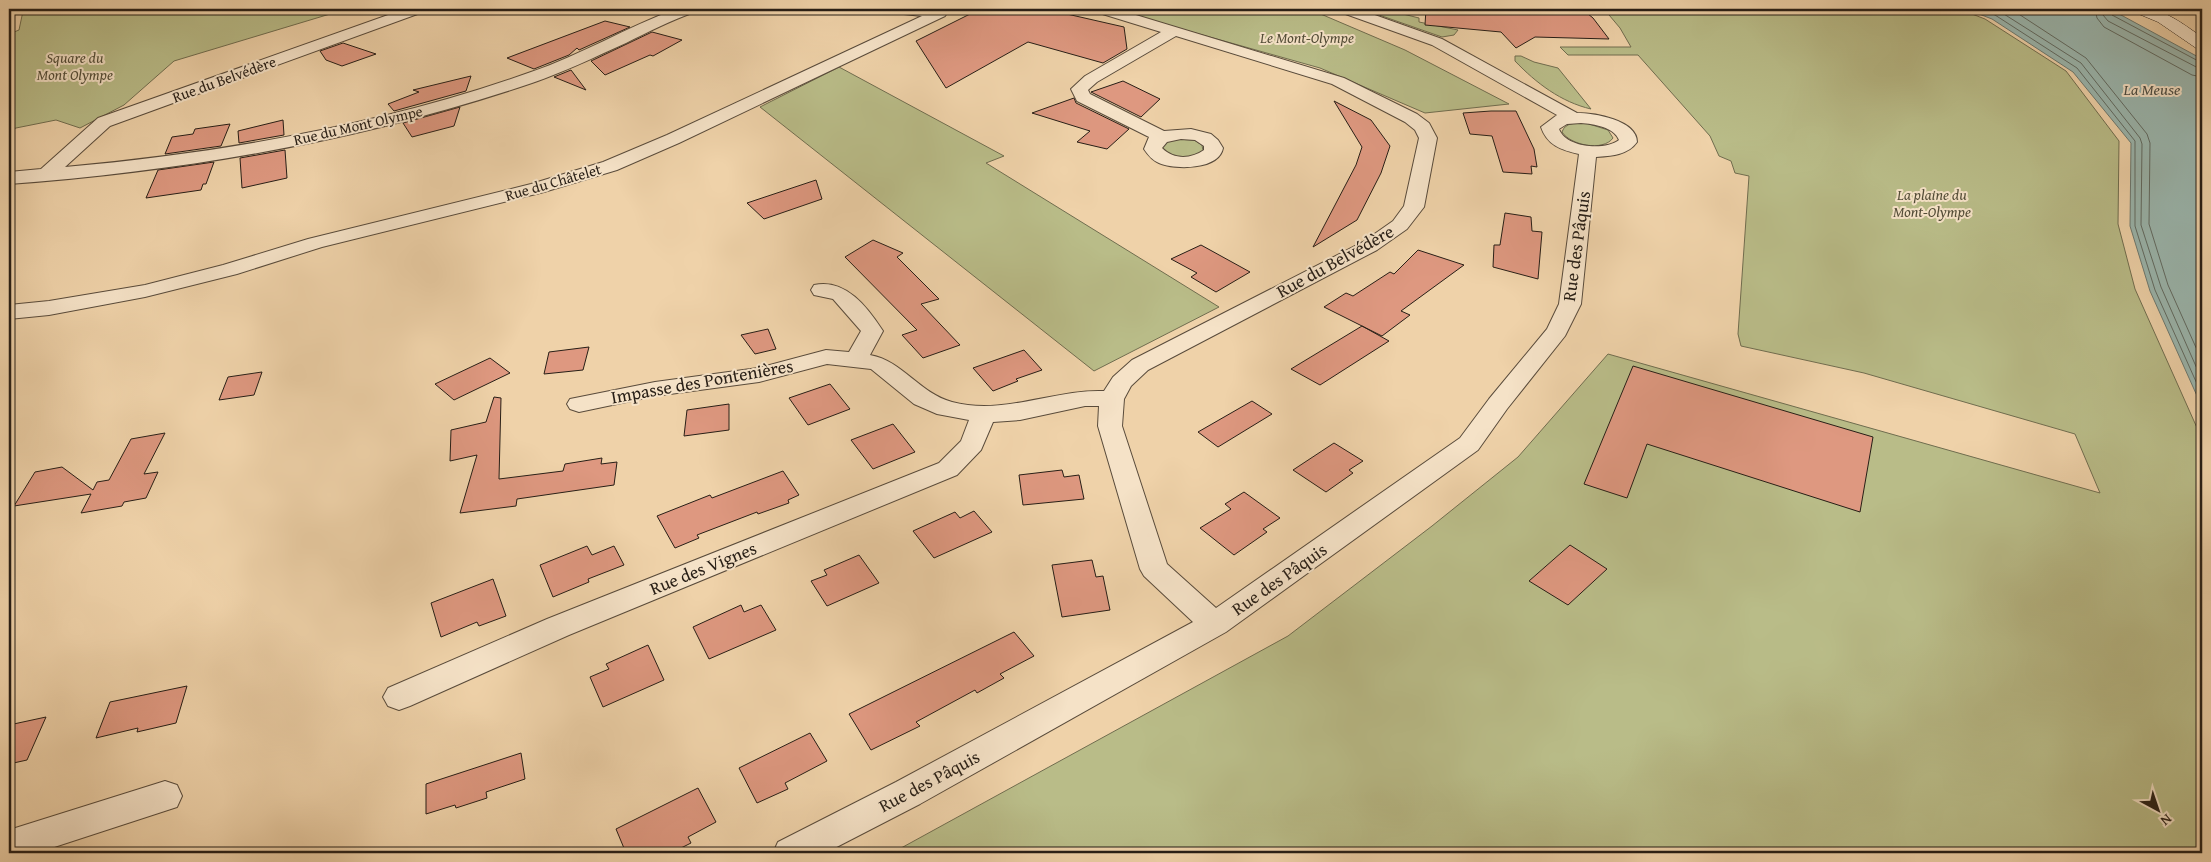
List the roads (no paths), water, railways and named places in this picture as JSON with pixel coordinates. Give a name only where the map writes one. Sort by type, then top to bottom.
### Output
[{"type":"street","name":"Rue du Belvédère","points":[[46,175],[104,122],[418,9]]},
{"type":"street","name":"Rue du Mont Olympe","points":[[9,178],[46,175],[246,149],[401,116],[526,79],[580,58],[690,9]]},
{"type":"street","points":[[894,9],[945,11]]},
{"type":"street","name":"Rue du Belvédère","points":[[1101,9],[1338,81],[1411,118],[1423,127],[1428,138],[1414,207],[1400,225],[1370,246],[1140,365],[1121,382],[1112,400],[1110,426],[1154,569],[1214,624]]},
{"type":"street","points":[[1345,9],[1437,42],[1574,118]]},
{"type":"street","points":[[2140,9],[2164,20],[2202,44]]},
{"type":"street","name":"Rue du Châtelet","points":[[9,312],[49,308],[145,291],[230,270],[315,243],[537,188],[610,166],[672,139],[945,11]]},
{"type":"street","points":[[1162,137],[1082,97],[1079,89],[1091,79],[1175,30]]},
{"type":"street","points":[[1574,118],[1606,122],[1616,126],[1628,137],[1628,142],[1618,149],[1588,151],[1563,144],[1550,132],[1550,127],[1555,122],[1574,118]]},
{"type":"street","name":"Rue des Pâquis","points":[[791,853],[917,788],[1214,624],[1469,444],[1498,404],[1557,331],[1570,304],[1588,151]]},
{"type":"street","points":[[822,290],[840,294],[864,319],[872,331],[856,359]]},
{"type":"street","name":"Impasse des Pontenières","points":[[579,404],[656,389],[759,375],[826,357],[878,363],[923,399],[946,409],[983,414],[1020,412],[1085,398],[1112,400]]},
{"type":"street","name":"Rue des Vignes","points":[[399,696],[567,623],[948,469],[972,444],[983,414]]},
{"type":"street","points":[[9,846],[165,796]]},
{"type":"water","name":"La Meuse","points":[[1966,9],[2110,9],[2202,59],[2202,407],[2150,291],[2130,226],[2131,143],[2073,72],[1992,19]]},
{"type":"park label","name":"Le Mont-Olympe","points":[[1307,37]]},
{"type":"park label","name":"Square du Mont Olympe","points":[[75,66]]},
{"type":"park label","name":"La plaine du Mont-Olympe","points":[[1932,202]]}]
